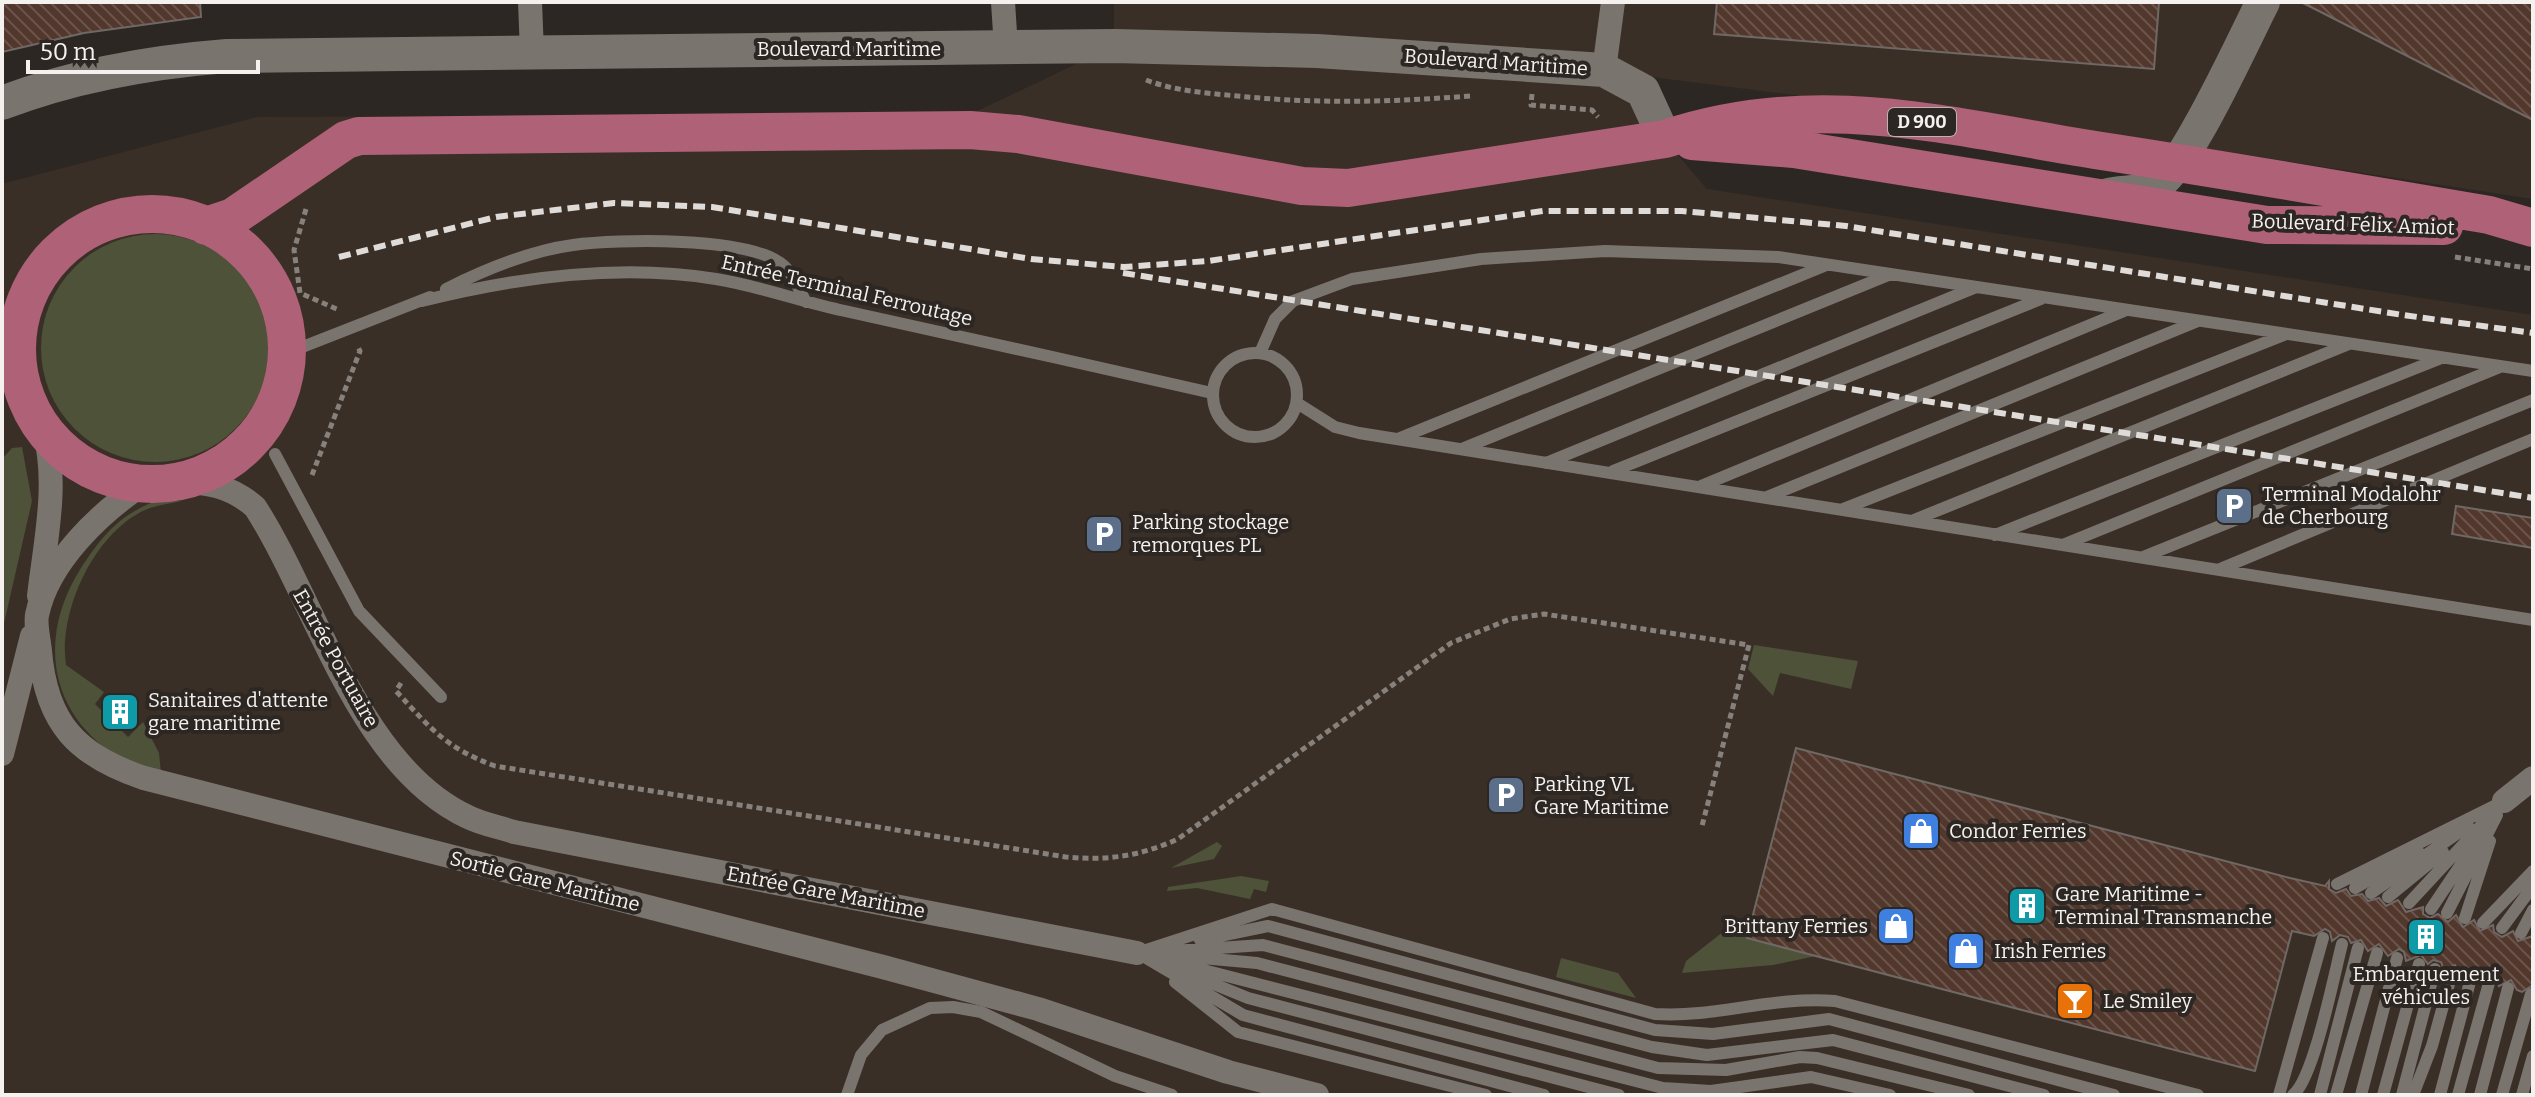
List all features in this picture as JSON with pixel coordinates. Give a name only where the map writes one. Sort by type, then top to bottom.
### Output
[{"type":"main road","name":"D 900","points":[[1665,139],[1709,124],[1807,112],[1923,122],[2179,163]]},
{"type":"main road","points":[[206,226],[233,217],[273,186],[346,140],[359,136],[970,130],[1018,134],[1324,189],[1429,178],[1665,139]]},
{"type":"main road","name":"D 900","points":[[1665,139],[1794,149],[2111,201]]},
{"type":"main road","points":[[259,269],[266,233],[286,190],[320,158]]},
{"type":"main road","name":"Boulevard Félix Amiot","points":[[2179,163],[2489,215],[2533,230]]},
{"type":"main road","name":"Boulevard Félix Amiot","points":[[2111,201],[2267,225],[2533,230]]},
{"type":"main road","points":[[164,214],[206,226],[233,242],[259,269],[271,285],[284,318],[287,353],[281,394],[257,436],[237,454],[207,472],[159,483],[115,479],[88,468],[64,452],[44,430],[11,378],[19,320],[16,295],[71,240],[99,224],[131,215],[164,214]]},
{"type":"street","points":[[530,2],[532,52]]},
{"type":"street","points":[[1003,2],[1006,48]]},
{"type":"street","points":[[1604,70],[1613,2]]},
{"type":"street","points":[[2111,201],[2151,188],[2166,179],[2179,163],[2263,2]]},
{"type":"street","name":"Boulevard Maritime","points":[[2,103],[34,90],[123,68],[177,59],[1006,48],[1317,51],[1604,70],[1643,91],[1665,139]]},
{"type":"street","points":[[2,754],[37,615],[50,491],[50,452],[44,430]]},
{"type":"street","name":"Entrée Portuaire","points":[[159,483],[199,482],[218,486],[241,495],[255,507],[361,713],[384,742],[433,793],[467,817],[514,832]]},
{"type":"street","points":[[37,615],[73,546],[93,521],[159,483]]},
{"type":"street","name":"Sortie Gare Maritime","points":[[37,615],[42,675],[63,727],[97,760],[119,770],[1038,1009],[1228,1072],[1317,1095]]},
{"type":"street","points":[[2504,801],[2533,778]]},
{"type":"street","name":"Entrée Gare Maritime","points":[[514,832],[1137,953]]},
{"type":"lane","points":[[287,353],[422,301],[484,270],[572,245],[612,242],[743,249],[784,266],[806,302]]},
{"type":"lane","points":[[1260,353],[1275,319],[1293,301],[1352,279],[1452,264],[1605,251],[1778,257],[2533,371]]},
{"type":"lane","points":[[1397,439],[1827,264]]},
{"type":"lane","name":"Entrée Terminal Ferroutage","points":[[422,301],[478,287],[548,276],[609,273],[717,279],[806,302],[1212,393]]},
{"type":"lane","points":[[1461,449],[1892,274]]},
{"type":"lane","points":[[1546,463],[1977,287]]},
{"type":"lane","points":[[1610,473],[2044,298]]},
{"type":"lane","points":[[1698,487],[2127,310]]},
{"type":"lane","points":[[1764,498],[2199,321]]},
{"type":"lane","points":[[1842,510],[2287,334]]},
{"type":"lane","points":[[1911,521],[2350,344]]},
{"type":"lane","points":[[1246,353],[1260,353],[1285,364],[1293,376],[1297,403],[1283,427],[1257,438],[1243,436],[1219,420],[1212,393],[1222,367],[1246,353]]},
{"type":"lane","points":[[1995,535],[2442,357]]},
{"type":"lane","points":[[2062,545],[2501,366]]},
{"type":"lane","points":[[2141,558],[2533,400]]},
{"type":"lane","points":[[1297,403],[1335,427],[1397,439],[2533,620]]},
{"type":"lane","points":[[2217,570],[2533,439]]},
{"type":"lane","points":[[275,454],[339,580],[359,611],[441,697]]},
{"type":"lane","points":[[2337,884],[2504,801]]},
{"type":"lane","points":[[2355,888],[2504,801]]},
{"type":"lane","points":[[2371,893],[2504,801]]},
{"type":"lane","points":[[2388,897],[2504,801]]},
{"type":"lane","points":[[2409,903],[2504,801]]},
{"type":"lane","points":[[2431,909],[2504,801]]},
{"type":"lane","points":[[2447,913],[2504,801]]},
{"type":"lane","points":[[2465,918],[2504,801]]},
{"type":"lane","points":[[2483,923],[2533,871]]},
{"type":"lane","points":[[2502,928],[2533,886]]},
{"type":"lane","points":[[1137,953],[1272,909],[1655,1014],[1683,1016],[1777,1000],[1835,1001],[2198,1095]]},
{"type":"lane","points":[[2521,933],[2533,910]]},
{"type":"lane","points":[[1137,953],[1268,926],[1655,1030],[1713,1034],[1829,1019],[2114,1095]]},
{"type":"lane","points":[[2279,1095],[2323,938]]},
{"type":"lane","points":[[2293,1095],[2299,1090],[2311,1061],[2342,944]]},
{"type":"lane","points":[[1137,953],[1263,945],[1652,1047],[1707,1055],[1833,1040],[2044,1095]]},
{"type":"lane","points":[[2320,1095],[2358,948]]},
{"type":"lane","points":[[1137,953],[1238,1032],[1486,1095]]},
{"type":"lane","points":[[1137,953],[1243,1015],[1544,1095]]},
{"type":"lane","points":[[1137,953],[1248,998],[1619,1095]]},
{"type":"lane","points":[[1137,953],[1663,1088],[1711,1091],[1811,1077],[1890,1095]]},
{"type":"lane","points":[[1137,953],[1257,963],[1658,1068],[1726,1070],[1800,1057],[1817,1058],[1969,1095]]},
{"type":"lane","points":[[2336,1095],[2377,953]]},
{"type":"lane","points":[[2361,1095],[2397,958]]},
{"type":"lane","points":[[2383,1095],[2419,964]]},
{"type":"lane","points":[[883,967],[1115,1076],[1172,1095]]},
{"type":"lane","points":[[2402,1095],[2435,969]]},
{"type":"lane","points":[[2413,1095],[2432,1046],[2452,973]]},
{"type":"lane","points":[[2440,1095],[2471,978]]},
{"type":"lane","points":[[2458,1095],[2489,983]]},
{"type":"lane","points":[[2480,1095],[2508,988]]},
{"type":"lane","points":[[2502,1095],[2531,994]]},
{"type":"lane","points":[[847,1095],[869,1044],[898,1020],[930,1008],[953,1007],[981,1012]]},
{"type":"lane","points":[[2522,1095],[2533,1056]]},
{"type":"path","points":[[312,199],[297,230],[294,250],[300,293],[341,311],[360,351],[310,473],[317,486]]},
{"type":"path","points":[[411,669],[396,691],[439,738],[468,756],[495,766],[1066,857],[1119,859],[1146,853],[1178,839],[1451,643],[1476,631],[1528,615],[1565,616],[1749,645],[1702,826]]},
{"type":"shaded area","points":[[1114,2],[2533,2],[2533,199],[2156,141],[1605,71],[1707,189],[2533,315],[2533,1095],[2,1095],[2,184],[257,117],[969,115],[1114,46]]},
{"type":"green space","points":[[155,234],[198,243],[235,268],[260,305],[269,348],[260,391],[235,428],[198,453],[155,462],[112,453],[75,428],[50,391],[41,348],[50,305],[75,268],[112,243]]},
{"type":"green space","points":[[22,447],[32,501],[2,632],[2,459],[12,448]]},
{"type":"green space","points":[[156,501],[181,501],[145,510],[110,536],[83,576],[74,599],[65,644],[66,665],[104,692],[95,704],[128,737],[143,722],[159,753],[161,773],[121,759],[97,741],[78,720],[65,697],[57,673],[55,647],[58,621],[67,594],[81,568],[104,536],[132,513]]},
{"type":"green space","points":[[1754,645],[1858,661],[1851,689],[1780,673],[1773,696],[1748,669]]},
{"type":"green space","points":[[1217,842],[1222,846],[1214,859],[1171,868]]},
{"type":"green space","points":[[1241,876],[1269,881],[1266,892],[1254,889],[1250,899],[1197,888],[1167,891],[1168,887]]},
{"type":"green space","points":[[1728,928],[1749,931],[1748,938],[1816,956],[1773,965],[1682,973],[1686,961]]},
{"type":"green space","points":[[1561,958],[1618,973],[1636,998],[1556,977]]},
{"type":"building","points":[[2,2],[200,2],[201,17],[84,33],[2,52]]},
{"type":"building","points":[[1717,2],[2159,2],[2154,69],[1714,34]]},
{"type":"building","points":[[2301,2],[2533,2],[2533,120],[2374,39]]},
{"type":"building","points":[[2456,506],[2533,518],[2533,548],[2452,534]]},
{"type":"building","name":"Gare Maritime - Terminal Transmanche","points":[[1796,748],[2290,878],[2325,886],[2329,881],[2329,889],[2336,893],[2346,889],[2351,896],[2362,894],[2368,901],[2379,898],[2386,906],[2398,900],[2406,912],[2423,907],[2423,914],[2430,918],[2438,914],[2448,922],[2456,915],[2463,927],[2474,920],[2480,931],[2493,925],[2494,932],[2502,937],[2513,931],[2518,941],[2533,936],[2533,985],[2522,992],[2511,980],[2499,986],[2495,976],[2488,974],[2480,981],[2473,969],[2462,976],[2455,965],[2444,970],[2441,962],[2433,960],[2428,964],[2421,955],[2406,961],[2404,952],[2399,949],[2388,956],[2379,944],[2368,951],[2361,940],[2351,943],[2348,937],[2340,935],[2332,941],[2330,932],[2325,929],[2314,936],[2292,931],[2255,1071],[1747,938]]},
{"type":"railway","points":[[339,257],[496,217],[614,203],[712,207],[1031,259],[1124,267],[1208,261],[1543,211],[1682,211],[1846,226],[2533,333]]},
{"type":"railway","points":[[1123,273],[2533,498]]},
{"type":"place","name":"Terminal Modalohr de Cherbourg","points":[[2234,506]]},
{"type":"place","name":"Parking stockage remorques PL","points":[[1104,534]]},
{"type":"place","name":"Sanitaires d'attente gare maritime","points":[[120,712]]},
{"type":"place","name":"Parking VL Gare Maritime","points":[[1506,795]]},
{"type":"place","name":"Condor Ferries","points":[[1921,831]]},
{"type":"place","name":"Gare Maritime - Terminal Transmanche","points":[[2027,906]]},
{"type":"place","name":"Brittany Ferries","points":[[1896,926]]},
{"type":"place","name":"Embarquement véhicules","points":[[2426,937]]},
{"type":"place","name":"Irish Ferries","points":[[1966,951]]},
{"type":"place","name":"Le Smiley","points":[[2075,1001]]}]
